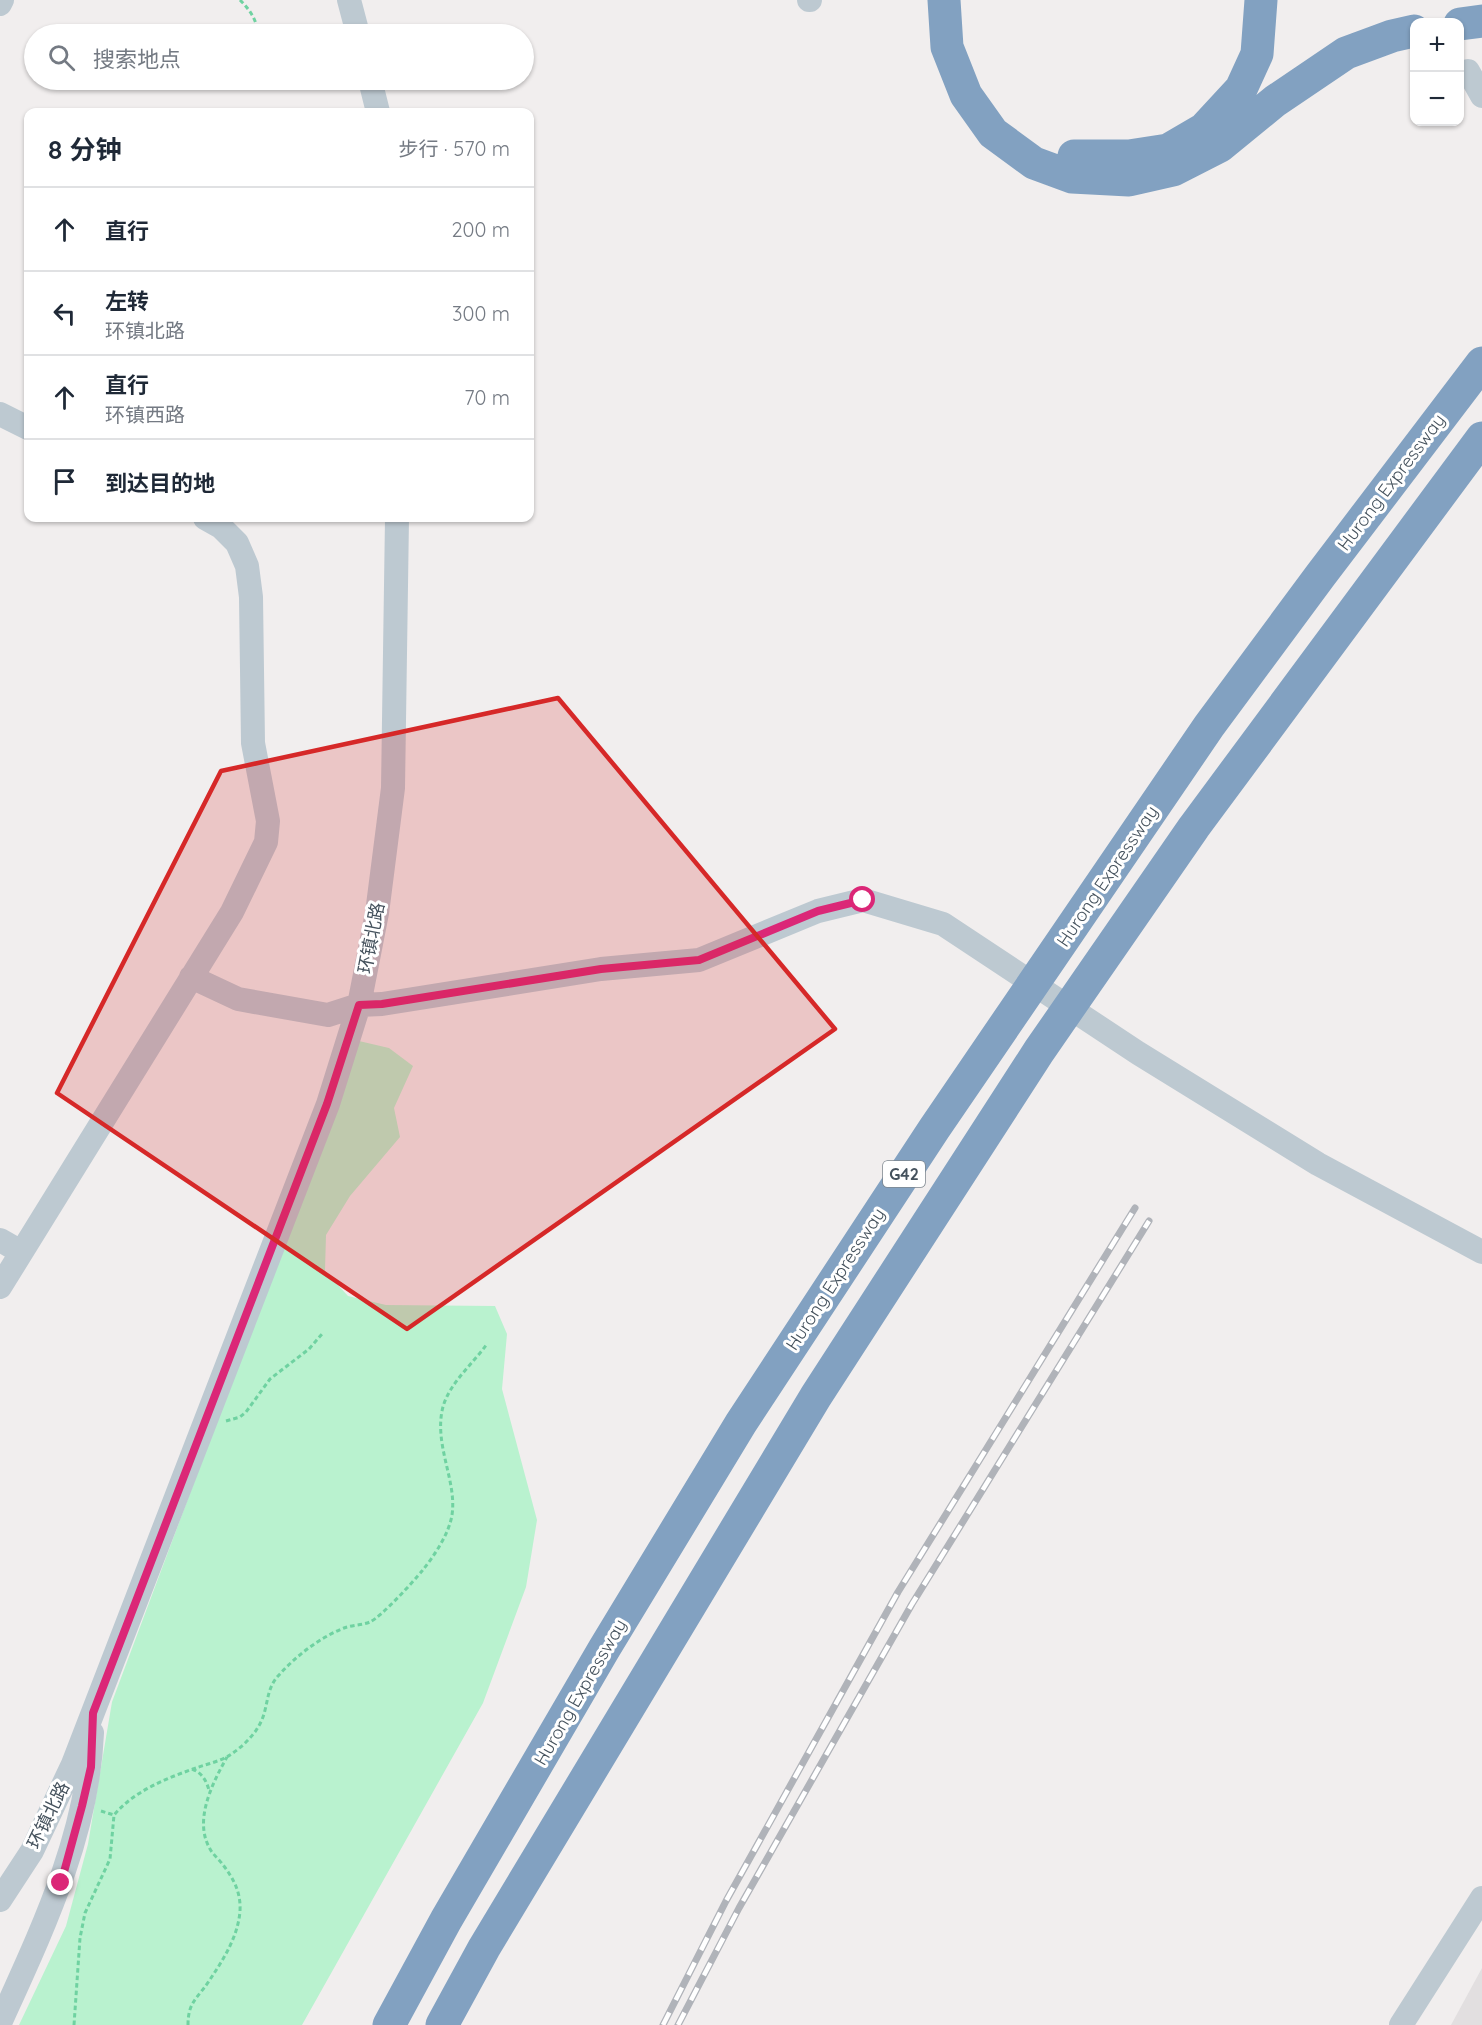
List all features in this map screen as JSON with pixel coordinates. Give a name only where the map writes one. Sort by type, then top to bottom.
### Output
[{"type":"highway","points":[[944,0],[947,47],[966,95],[993,133],[1034,163],[1072,177],[1129,180],[1173,170],[1220,146],[1275,101],[1346,53],[1410,32]]},
{"type":"highway","points":[[964,0],[964,28],[980,79],[1008,117],[1045,145],[1078,158],[1129,156],[1167,150],[1204,129],[1241,89],[1257,54],[1261,0]]},
{"type":"highway","points":[[1464,23],[1482,21]]},
{"type":"highway","name":"Hurong Expressway","points":[[389,2025],[446,1920],[581,1689],[741,1423],[934,1129],[1209,726],[1482,363]]},
{"type":"highway","name":"G42","points":[[442,2025],[484,1947],[816,1396],[1039,1051],[1194,827],[1482,438]]},
{"type":"highway","points":[[1420,521],[1482,458]]},
{"type":"street","points":[[349,0],[355,24]]},
{"type":"street","points":[[1468,71],[1482,96]]},
{"type":"street","points":[[372,90],[377,108]]},
{"type":"street","points":[[0,414],[24,426]]},
{"type":"street","points":[[0,1287],[232,912],[266,842],[268,821],[253,742],[251,597],[247,566],[237,543],[221,527],[212,522]]},
{"type":"street","name":"环镇北路","points":[[0,1900],[32,1851],[73,1764],[327,1104],[359,1005],[377,913],[393,788],[397,522]]},
{"type":"street","points":[[191,977],[238,999],[328,1015],[359,1005],[382,1004],[601,969],[699,960],[818,911],[863,900],[944,924],[1138,1053],[1318,1164],[1482,1252]]},
{"type":"street","points":[[0,1240],[21,1252]]},
{"type":"street","points":[[0,2023],[61,1883],[91,1767],[93,1713]]},
{"type":"street","points":[[1401,2025],[1482,1898]]},
{"type":"path","points":[[240,0],[248,8],[257,24]]},
{"type":"path","points":[[206,1419],[218,1422],[240,1417],[270,1379],[309,1349],[322,1334]]},
{"type":"path","points":[[75,2025],[80,1938],[86,1913],[110,1859],[114,1815],[130,1800],[164,1780],[227,1757],[252,1736],[259,1726],[270,1687],[277,1676],[318,1640],[347,1627],[371,1622],[406,1590],[438,1547],[450,1526],[452,1501],[442,1447],[442,1413],[445,1400],[454,1385],[487,1344]]},
{"type":"path","points":[[188,2025],[188,2012],[191,2004],[208,1984],[225,1956],[238,1926],[239,1892],[224,1866],[210,1849],[204,1836],[205,1810],[210,1792],[227,1757]]},
{"type":"path","points":[[192,1769],[200,1772],[210,1792]]},
{"type":"highlighted area","points":[[558,698],[835,1029],[407,1329],[57,1093],[221,771]]},
{"type":"shaded area","points":[[1482,1968],[1482,2025],[1451,2025]]},
{"type":"green space","points":[[359,1041],[389,1048],[413,1066],[394,1108],[400,1137],[350,1196],[326,1235],[325,1271],[348,1296],[386,1305],[495,1306],[507,1334],[502,1389],[537,1520],[526,1587],[483,1703],[302,2025],[19,2025],[66,1926],[88,1844],[112,1702]]},
{"type":"railway","points":[[663,2025],[726,1901],[898,1592],[1135,1208]]},
{"type":"railway","points":[[678,2025],[739,1908],[912,1604],[1149,1221]]},
{"type":"route","points":[[61,1883],[91,1767],[93,1713],[327,1104],[359,1005],[382,1004],[601,969],[699,960],[818,911],[863,900]]}]
